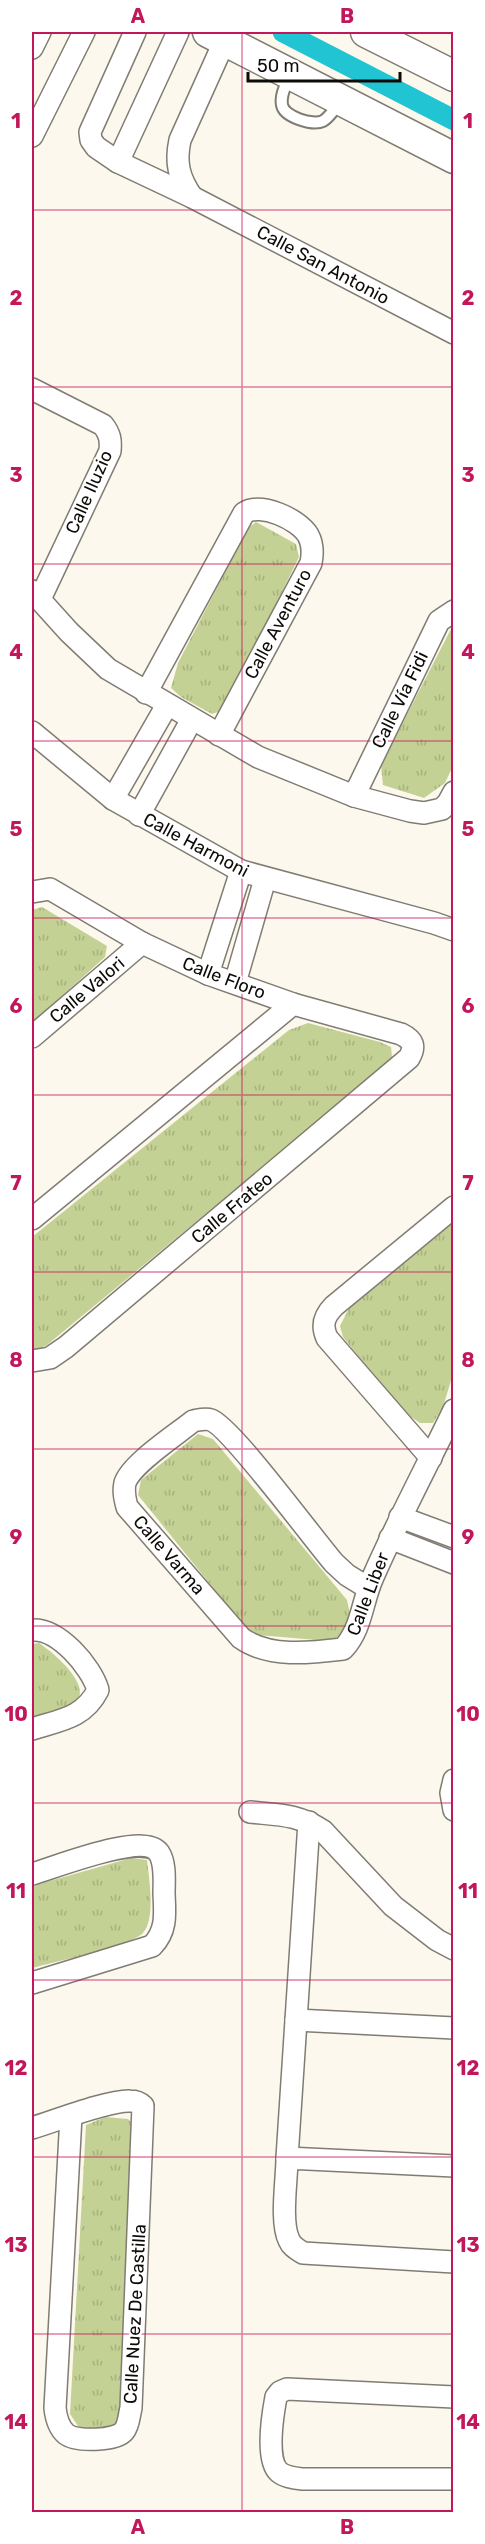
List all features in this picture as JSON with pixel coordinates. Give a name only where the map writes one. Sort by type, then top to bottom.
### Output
[{"type":"main road","points":[[366,32],[453,76]]},
{"type":"main road","points":[[216,36],[453,158]]},
{"type":"street","points":[[32,48],[40,32]]},
{"type":"street","points":[[32,136],[84,32]]},
{"type":"street","name":"Calle San Antonio","points":[[135,32],[90,132],[96,147],[118,162],[192,197],[453,333]]},
{"type":"street","points":[[118,162],[178,32]]},
{"type":"street","points":[[192,197],[183,185],[178,170],[177,155],[180,140],[216,36]]},
{"type":"street","name":"Calle Iluzio","points":[[32,389],[103,425],[110,433],[111,441],[110,451],[36,595],[69,632],[108,669],[167,705]]},
{"type":"street","name":"Calle Aventuro","points":[[146,693],[244,513],[251,508],[272,510],[303,528],[312,544],[311,563],[219,735]]},
{"type":"street","name":"Calle Vía Fidi","points":[[354,796],[439,621],[453,611]]},
{"type":"street","points":[[113,799],[167,705],[258,757],[354,796],[410,811],[433,813],[448,803],[453,792]]},
{"type":"street","points":[[139,815],[192,719]]},
{"type":"street","name":"Calle Harmoni","points":[[32,732],[113,799],[241,871],[453,930]]},
{"type":"street","points":[[208,974],[241,871]]},
{"type":"street","points":[[235,983],[265,879]]},
{"type":"street","name":"Calle Floro","points":[[41,891],[208,974],[293,1004],[410,1038]]},
{"type":"street","name":"Calle Valori","points":[[32,1037],[142,943]]},
{"type":"street","points":[[32,1219],[293,1004]]},
{"type":"street","name":"Calle Frateo","points":[[32,1361],[50,1358],[66,1347],[409,1058],[413,1051],[410,1038]]},
{"type":"street","points":[[431,1458],[327,1338],[324,1331],[324,1320],[334,1306],[453,1207]]},
{"type":"street","name":"Calle Liber","points":[[343,1649],[356,1631],[368,1588],[453,1410]]},
{"type":"street","name":"Calle Varma","points":[[343,1649],[284,1652],[263,1649],[241,1638],[127,1507],[124,1494],[128,1477],[140,1464],[193,1421],[212,1420],[236,1442],[334,1563],[347,1575],[368,1588]]},
{"type":"street","points":[[400,1517],[453,1538]]},
{"type":"street","name":"Calle Liber","points":[[390,1538],[453,1563]]},
{"type":"street","points":[[32,1630],[39,1629],[56,1635],[95,1678],[98,1690],[91,1704],[79,1714],[32,1729]]},
{"type":"street","points":[[453,1780],[451,1793],[453,1810]]},
{"type":"street","points":[[250,1812],[293,1816],[323,1831],[400,1912],[453,1949]]},
{"type":"street","points":[[309,1822],[287,2158],[288,2239],[293,2247],[303,2253],[323,2256],[453,2262]]},
{"type":"street","points":[[32,1875],[126,1846],[151,1847],[159,1852],[163,1863],[165,1918],[162,1931],[152,1946],[32,1983]]},
{"type":"street","points":[[296,2020],[453,2028]]},
{"type":"street","name":"Calle Nuez De Castilla","points":[[127,2100],[139,2102],[143,2106],[131,2408],[126,2429],[119,2436],[97,2439],[75,2438],[66,2434],[56,2420],[54,2408],[71,2116],[127,2100]]},
{"type":"street","points":[[32,2128],[71,2116]]},
{"type":"street","points":[[287,2158],[453,2166]]},
{"type":"street","points":[[453,2397],[287,2389],[276,2397],[271,2453],[273,2465],[280,2473],[302,2479],[453,2479]]},
{"type":"green space","points":[[256,522],[296,544],[299,557],[224,710],[212,714],[181,697],[171,688],[178,663],[248,528]]},
{"type":"green space","points":[[453,625],[453,766],[445,783],[424,798],[383,785],[381,765]]},
{"type":"green space","points":[[42,907],[107,946],[105,957],[32,1023],[32,910]]},
{"type":"green space","points":[[308,1023],[380,1042],[391,1047],[392,1057],[383,1067],[47,1345],[34,1352],[32,1350],[32,1237],[289,1030]]},
{"type":"green space","points":[[453,1223],[453,1374],[443,1407],[433,1423],[420,1423],[401,1410],[343,1337],[340,1326],[349,1308]]},
{"type":"green space","points":[[198,1434],[213,1439],[347,1600],[350,1614],[343,1635],[328,1641],[258,1635],[244,1626],[138,1495],[141,1480]]},
{"type":"green space","points":[[39,1643],[71,1672],[80,1691],[79,1699],[72,1707],[32,1720],[32,1644]]},
{"type":"green space","points":[[131,1858],[147,1860],[151,1908],[147,1927],[143,1933],[124,1943],[32,1968],[32,1886]]},
{"type":"green space","points":[[105,2117],[128,2119],[136,2127],[119,2419],[113,2428],[96,2429],[78,2426],[70,2414],[86,2125]]},
{"type":"waterway","points":[[283,32],[454,120]]}]
